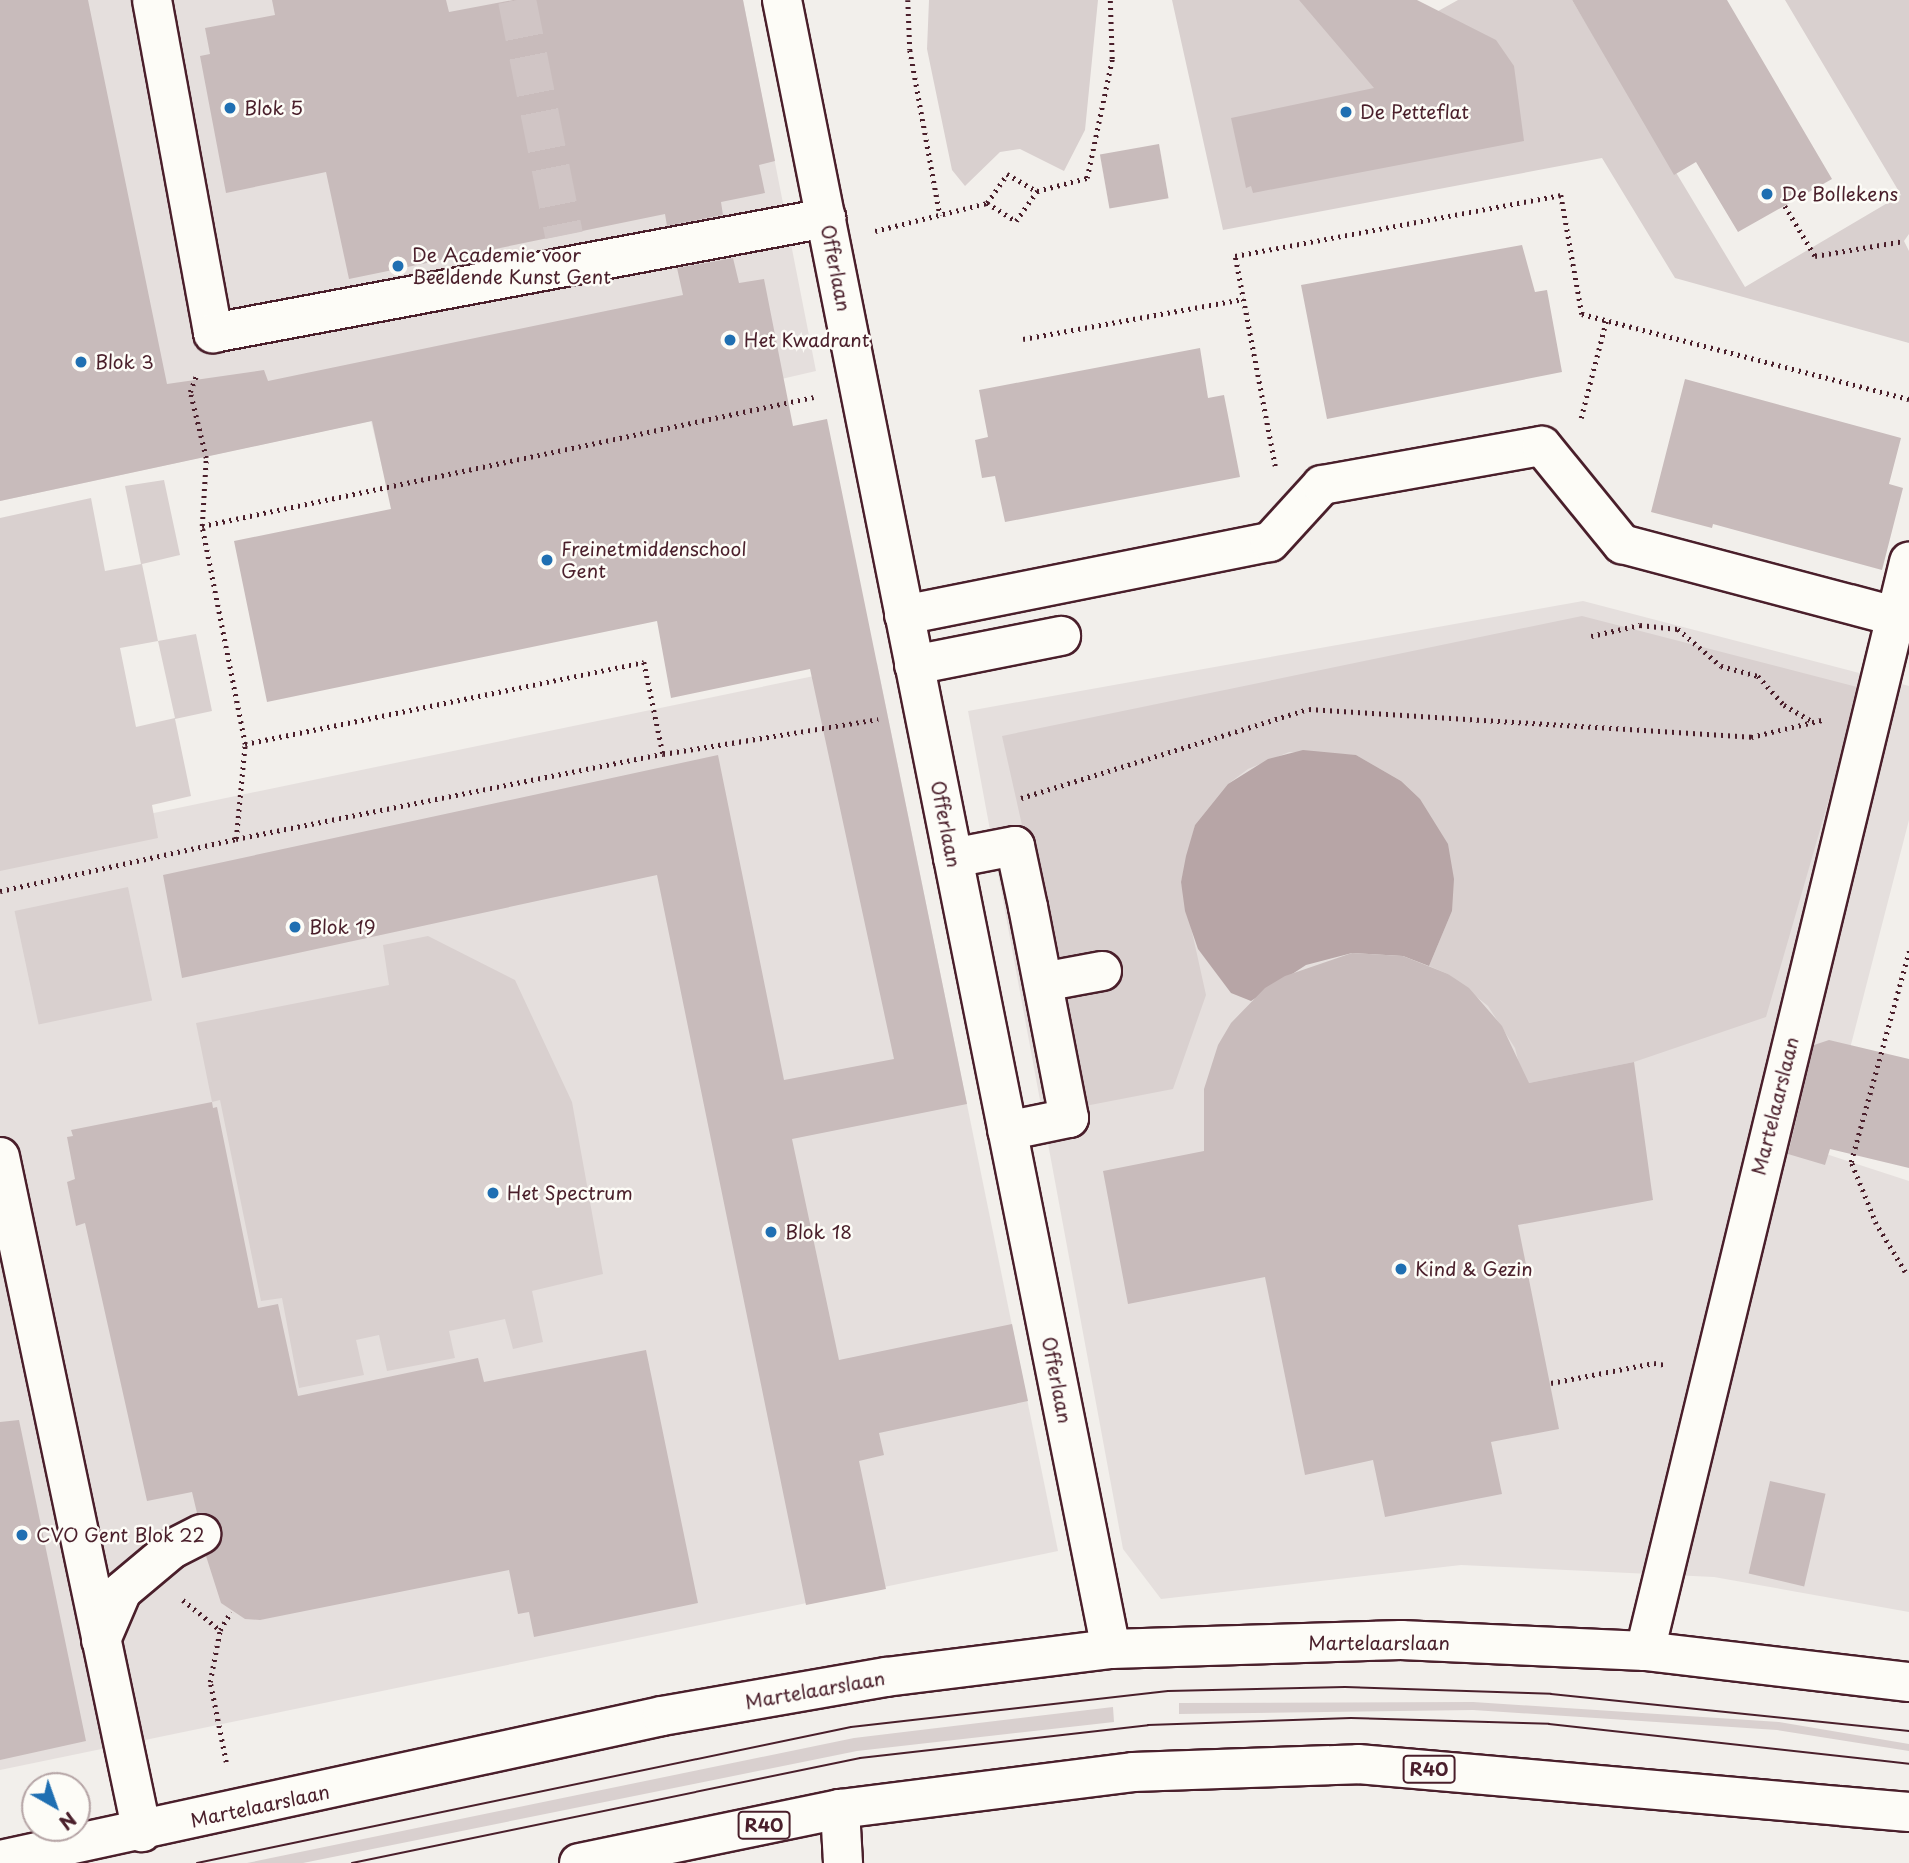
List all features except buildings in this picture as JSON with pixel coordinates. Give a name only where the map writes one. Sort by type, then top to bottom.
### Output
[{"type":"street","points":[[152,0],[213,333],[566,250],[828,230]]},
{"type":"street","name":"Offerlaan","points":[[782,0],[1111,1648]]},
{"type":"street","points":[[904,615],[1270,542],[1322,485],[1542,446],[1622,544],[1895,616]]},
{"type":"street","name":"Martelaarslaan","points":[[1645,1651],[1871,709],[1909,562]]},
{"type":"street","points":[[914,665],[1061,636]]},
{"type":"street","points":[[953,858],[1015,846],[1043,982],[1069,1118],[1007,1131]]},
{"type":"street","points":[[1043,982],[1102,971]]},
{"type":"street","points":[[0,1157],[142,1832]]},
{"type":"street","points":[[102,1640],[122,1591],[173,1549],[201,1534]]},
{"type":"street","name":"Martelaarslaan","points":[[0,1860],[239,1811],[662,1716],[886,1677],[1111,1648],[1401,1640],[1645,1651],[1909,1682]]},
{"type":"street","name":"R40","points":[[579,1863],[840,1809],[1133,1772],[1358,1764],[1909,1812]]},
{"type":"street","points":[[840,1809],[843,1863]]},
{"type":"path","points":[[908,0],[910,50],[940,215]]},
{"type":"path","points":[[987,203],[1016,220],[1037,191],[1087,178],[1112,59],[1110,0]]},
{"type":"path","points":[[828,230],[940,215],[987,203],[1007,174],[1037,191]]},
{"type":"path","points":[[1299,511],[1281,495],[1235,256],[1561,195],[1582,314],[1909,399]]},
{"type":"path","points":[[1785,205],[1815,256],[1904,242]]},
{"type":"path","points":[[1023,339],[1243,299]]},
{"type":"path","points":[[1555,463],[1573,448],[1606,321]]},
{"type":"path","points":[[213,333],[190,392],[206,458],[202,526],[245,744],[236,839]]},
{"type":"path","points":[[202,526],[859,387]]},
{"type":"path","points":[[1591,636],[1640,625],[1678,629],[1721,666],[1758,676],[1784,705],[1815,722]]},
{"type":"path","points":[[245,744],[644,662],[663,754]]},
{"type":"path","points":[[1016,799],[1309,709],[1751,737],[1871,709]]},
{"type":"path","points":[[0,891],[236,839],[663,754],[924,711]]},
{"type":"path","points":[[1905,1272],[1876,1224],[1851,1162],[1909,951]]},
{"type":"path","points":[[1550,1383],[1654,1363],[1710,1377]]},
{"type":"path","points":[[231,1612],[220,1630],[210,1682],[239,1811]]},
{"type":"shaded area","name":"De Academie voor Beeldende Kunst Gent","points":[[0,0],[743,0],[816,371],[383,471],[371,421],[0,501]]},
{"type":"shaded area","points":[[929,0],[1098,0],[1085,130],[1064,171],[1020,149],[1000,152],[965,186],[952,170],[927,49]]},
{"type":"shaded area","name":"De Bollekens","points":[[1172,0],[1299,0],[1413,25],[1458,0],[1572,0],[1745,287],[1901,195],[1785,0],[1909,0],[1909,234],[1904,241],[1909,251],[1909,343],[1675,278],[1602,158],[1223,230]]},
{"type":"shaded area","points":[[164,480],[180,555],[142,564],[158,641],[196,634],[212,711],[175,719],[191,796],[152,805],[158,838],[0,871],[0,518],[91,498],[105,571],[141,564],[125,486]],"holes":[[[158,641],[175,718],[136,727],[120,648]]]},
{"type":"shaded area","points":[[1583,601],[1909,686],[1909,820],[1823,1153],[1909,1181],[1909,1612],[1714,1577],[1461,1565],[1161,1599],[1123,1549],[968,711]]},
{"type":"shaded area","points":[[1582,616],[1861,688],[1766,1017],[1634,1062],[1524,1084],[1515,1048],[1488,1006],[1448,974],[1429,966],[1452,911],[1401,781],[1356,755],[1289,752],[1248,769],[1228,784],[1195,825],[1181,882],[1206,995],[1173,1089],[1085,1106],[1002,736]]},
{"type":"shaded area","name":"Het Spectrum","points":[[877,663],[1058,1551],[0,1770],[0,845]]},
{"type":"shaded area","points":[[1303,750],[1356,755],[1401,781],[1420,799],[1448,844],[1454,879],[1452,911],[1429,966],[1403,956],[1352,953],[1306,965],[1251,1001],[1231,993],[1198,949],[1185,911],[1181,882],[1186,856],[1195,825],[1228,784],[1268,759]]},
{"type":"shaded area","points":[[128,887],[152,1000],[39,1025],[15,911]]},
{"type":"shaded area","points":[[428,936],[515,980],[572,1102],[603,1274],[532,1291],[543,1342],[513,1349],[505,1319],[449,1331],[455,1358],[387,1371],[379,1335],[356,1340],[364,1375],[299,1388],[282,1298],[261,1301],[220,1100],[212,1102],[196,1023],[389,985],[383,945]]},
{"type":"shaded area","points":[[1473,1702],[1779,1722],[1909,1744],[1909,1751],[1777,1730],[1473,1710],[1179,1714],[1179,1703]]},
{"type":"shaded area","points":[[1113,1707],[1114,1722],[857,1751],[303,1863],[247,1863],[854,1738]]},
{"type":"tunnel","points":[[517,0],[564,235]]},
{"type":"tram line","points":[[197,1863],[851,1727],[1168,1691],[1345,1687],[1551,1694],[1909,1731]]},
{"type":"tram line","points":[[352,1863],[860,1758],[1148,1725],[1351,1718],[1549,1724],[1909,1764]]},
{"type":"place","name":"Blok 5","points":[[230,108]]},
{"type":"place","name":"De Petteflat","points":[[1346,112]]},
{"type":"place","name":"De Bollekens","points":[[1767,194]]},
{"type":"place","name":"De Academie voor Beeldende Kunst Gent","points":[[398,266]]},
{"type":"place","name":"Het Kwadrant","points":[[730,340]]},
{"type":"place","name":"Blok 3","points":[[81,362]]},
{"type":"place","name":"Freinetmiddenschool Gent","points":[[547,560]]},
{"type":"place","name":"Blok 19","points":[[295,927]]},
{"type":"place","name":"Het Spectrum","points":[[493,1193]]},
{"type":"place","name":"Blok 18","points":[[771,1232]]},
{"type":"place","name":"Kind & Gezin","points":[[1401,1269]]},
{"type":"place","name":"CVO Gent Blok 22","points":[[22,1535]]}]
